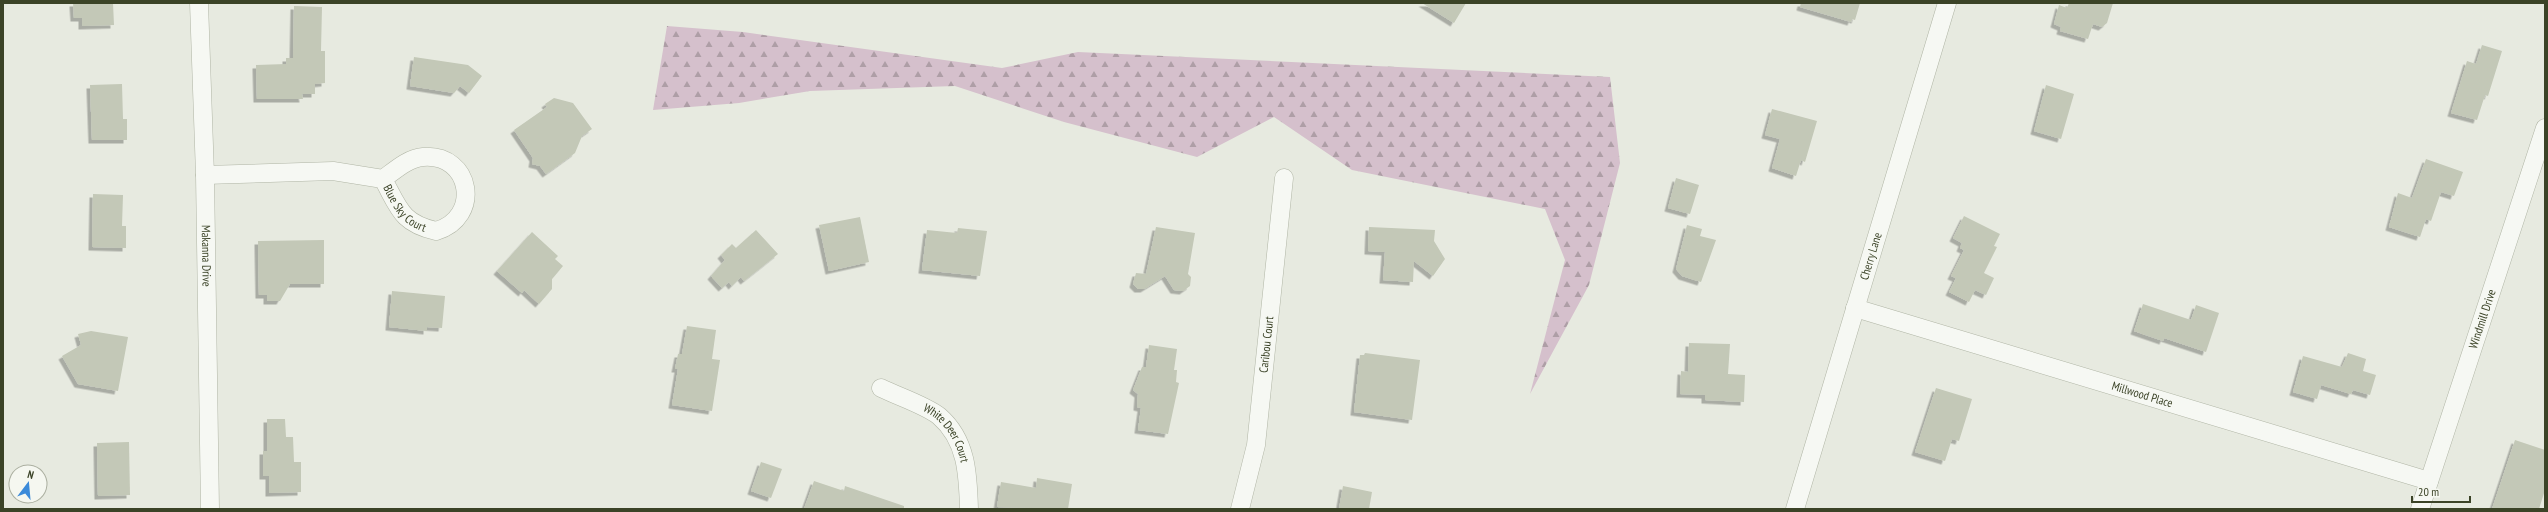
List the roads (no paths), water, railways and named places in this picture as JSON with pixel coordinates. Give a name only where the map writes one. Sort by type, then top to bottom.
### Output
[{"type":"street","name":"Makanna Drive","points":[[199,3],[205,174],[210,509]]},
{"type":"street","name":"Cherry Lane","points":[[1795,509],[1948,3]]},
{"type":"street","name":"Windmill Drive","points":[[2420,509],[2545,128]]},
{"type":"street","name":"Blue Sky Court","points":[[205,174],[333,171],[383,179],[409,161],[422,156],[446,161],[457,167],[462,175],[466,198],[462,212],[456,221],[446,228],[436,231],[421,228],[403,215],[383,179]]},
{"type":"street","name":"Caribou Court","points":[[1240,509],[1256,445],[1284,178]]},
{"type":"street","name":"Millwood Place","points":[[1855,308],[2429,482]]},
{"type":"street","name":"White Deer Court","points":[[881,388],[938,416],[958,438],[968,469],[969,509]]}]
